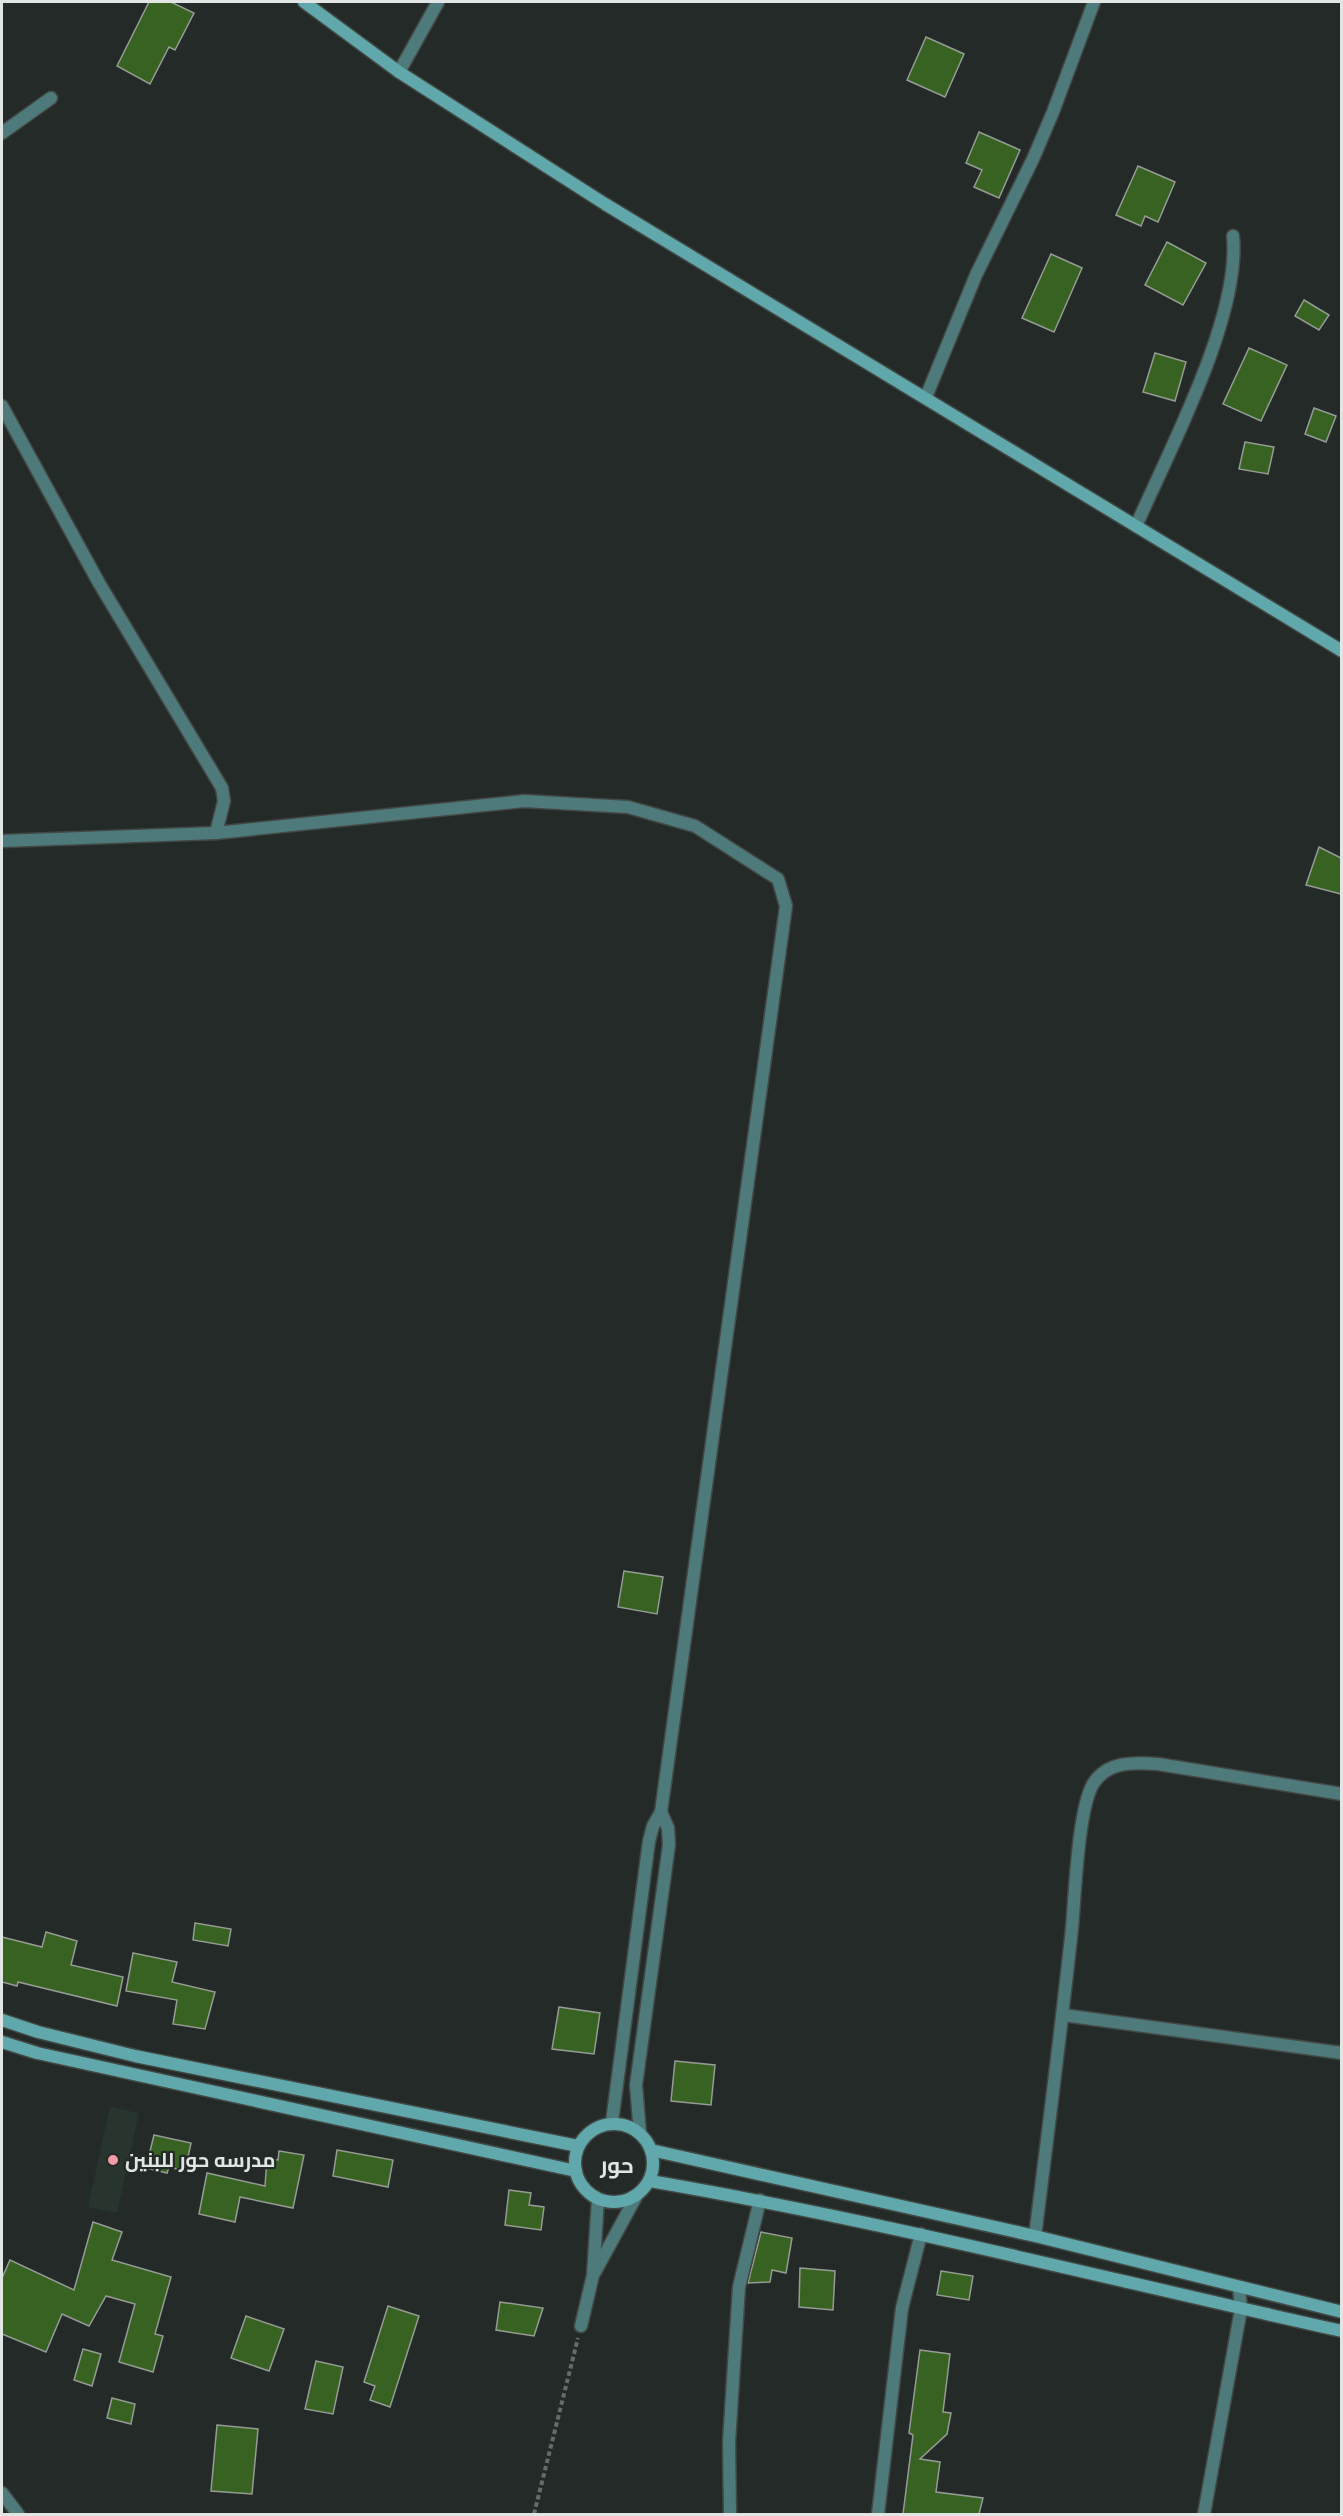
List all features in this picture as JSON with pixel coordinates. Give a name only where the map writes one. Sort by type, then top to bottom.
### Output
[{"type":"street","points":[[304,2],[399,72],[605,204],[1341,651]]},
{"type":"street","points":[[399,72],[438,2]]},
{"type":"street","points":[[926,397],[976,275],[1045,131],[1094,2]]},
{"type":"street","points":[[2,132],[51,98]]},
{"type":"street","points":[[1136,526],[1205,367],[1228,297],[1235,254],[1233,236]]},
{"type":"street","points":[[2,406],[99,583],[222,788],[224,801],[216,833]]},
{"type":"street","points":[[2,841],[216,833],[524,801],[628,807],[694,826],[778,879],[786,906],[661,1812],[653,1826],[649,1841],[612,2122]]},
{"type":"street","points":[[1035,2236],[1063,2015],[1084,1817],[1094,1783],[1111,1768],[1132,1762],[1158,1764],[1341,1794]]},
{"type":"street","points":[[640,2133],[636,2085],[669,1845],[668,1828],[661,1812]]},
{"type":"street","points":[[1063,2015],[1341,2053]]},
{"type":"street","points":[[2,2020],[38,2032],[126,2054],[578,2146]]},
{"type":"street","points":[[2,2042],[37,2053],[576,2171]]},
{"type":"street","points":[[593,2275],[637,2195],[650,2181],[654,2159],[640,2133],[631,2127],[612,2122],[591,2130],[578,2146],[575,2156],[576,2171],[582,2186],[598,2199],[618,2202],[637,2195]]},
{"type":"street","points":[[651,2150],[1035,2236],[1341,2312]]},
{"type":"street","points":[[650,2181],[760,2200],[921,2234],[1341,2331]]},
{"type":"street","points":[[581,2326],[593,2275],[598,2199]]},
{"type":"street","points":[[730,2514],[729,2442],[739,2287],[760,2200]]},
{"type":"street","points":[[878,2514],[902,2308],[921,2234]]},
{"type":"street","points":[[1204,2514],[1241,2308],[1239,2287]]},
{"type":"street","points":[[2,2493],[18,2514]]},
{"type":"path","points":[[534,2514],[581,2326]]},
{"type":"shaded area","name":"مدرسه حور للبنين","points":[[110,2107],[139,2113],[117,2213],[88,2207]]},
{"type":"building","points":[[149,2],[171,2],[194,13],[175,50],[169,47],[150,84],[117,66]]},
{"type":"building","points":[[926,37],[964,54],[945,97],[907,80]]},
{"type":"building","points":[[979,132],[1020,150],[999,198],[974,187],[982,170],[966,163]]},
{"type":"building","points":[[1138,166],[1175,182],[1158,222],[1145,216],[1141,226],[1116,215]]},
{"type":"building","points":[[1167,242],[1206,263],[1183,305],[1145,285]]},
{"type":"building","points":[[1051,254],[1082,268],[1054,332],[1022,318]]},
{"type":"building","points":[[1304,300],[1329,315],[1319,330],[1295,316]]},
{"type":"building","points":[[1249,348],[1287,365],[1261,421],[1223,404]]},
{"type":"building","points":[[1155,353],[1186,362],[1175,401],[1143,392]]},
{"type":"building","points":[[1314,408],[1336,416],[1326,442],[1305,434]]},
{"type":"building","points":[[1245,442],[1274,447],[1268,474],[1239,469]]},
{"type":"building","points":[[1319,847],[1341,858],[1341,894],[1306,885]]},
{"type":"building","points":[[624,1571],[663,1577],[657,1614],[618,1607]]},
{"type":"building","points":[[195,1923],[231,1929],[228,1946],[193,1940]]},
{"type":"building","points":[[46,1932],[77,1941],[71,1965],[123,1977],[117,2006],[18,1982],[17,1986],[2,1982],[2,1937],[42,1947]]},
{"type":"building","points":[[133,1953],[177,1962],[172,1982],[215,1992],[205,2029],[173,2024],[177,2000],[126,1991]]},
{"type":"building","points":[[559,2007],[600,2013],[594,2054],[552,2049]]},
{"type":"building","points":[[675,2061],[715,2065],[711,2105],[671,2101]]},
{"type":"building","points":[[154,2135],[191,2143],[185,2171],[169,2167],[167,2173],[146,2168]]},
{"type":"building","points":[[337,2150],[393,2160],[388,2187],[333,2176]]},
{"type":"building","points":[[279,2151],[304,2155],[293,2208],[240,2197],[235,2222],[199,2214],[207,2173],[265,2186],[267,2159],[278,2160]]},
{"type":"building","points":[[509,2190],[531,2193],[529,2205],[544,2207],[541,2230],[505,2225]]},
{"type":"building","points":[[93,2222],[122,2232],[112,2260],[171,2277],[155,2334],[163,2336],[153,2372],[119,2362],[135,2304],[106,2296],[89,2326],[62,2314],[46,2352],[2,2334],[2,2278],[10,2260],[74,2290]]},
{"type":"building","points":[[761,2232],[792,2238],[786,2273],[772,2270],[770,2282],[748,2283]]},
{"type":"building","points":[[800,2268],[835,2271],[833,2310],[799,2307]]},
{"type":"building","points":[[941,2271],[973,2276],[969,2300],[937,2295]]},
{"type":"building","points":[[500,2302],[543,2308],[534,2336],[496,2330]]},
{"type":"building","points":[[388,2306],[419,2316],[390,2407],[370,2400],[375,2386],[364,2382]]},
{"type":"building","points":[[246,2316],[284,2329],[269,2371],[231,2358]]},
{"type":"building","points":[[83,2349],[101,2354],[92,2386],[74,2380]]},
{"type":"building","points":[[920,2350],[950,2354],[943,2412],[951,2413],[947,2434],[920,2459],[940,2462],[936,2492],[983,2498],[979,2514],[903,2514],[913,2435],[909,2433]]},
{"type":"building","points":[[316,2361],[343,2367],[333,2414],[305,2409]]},
{"type":"building","points":[[112,2398],[135,2404],[131,2424],[107,2418]]},
{"type":"building","points":[[217,2425],[258,2429],[252,2494],[211,2491]]},
{"type":"place","name":"مدرسه حور للبنين","points":[[113,2160]]},
{"type":"district","name":"حور","points":[[617,2165]]}]
